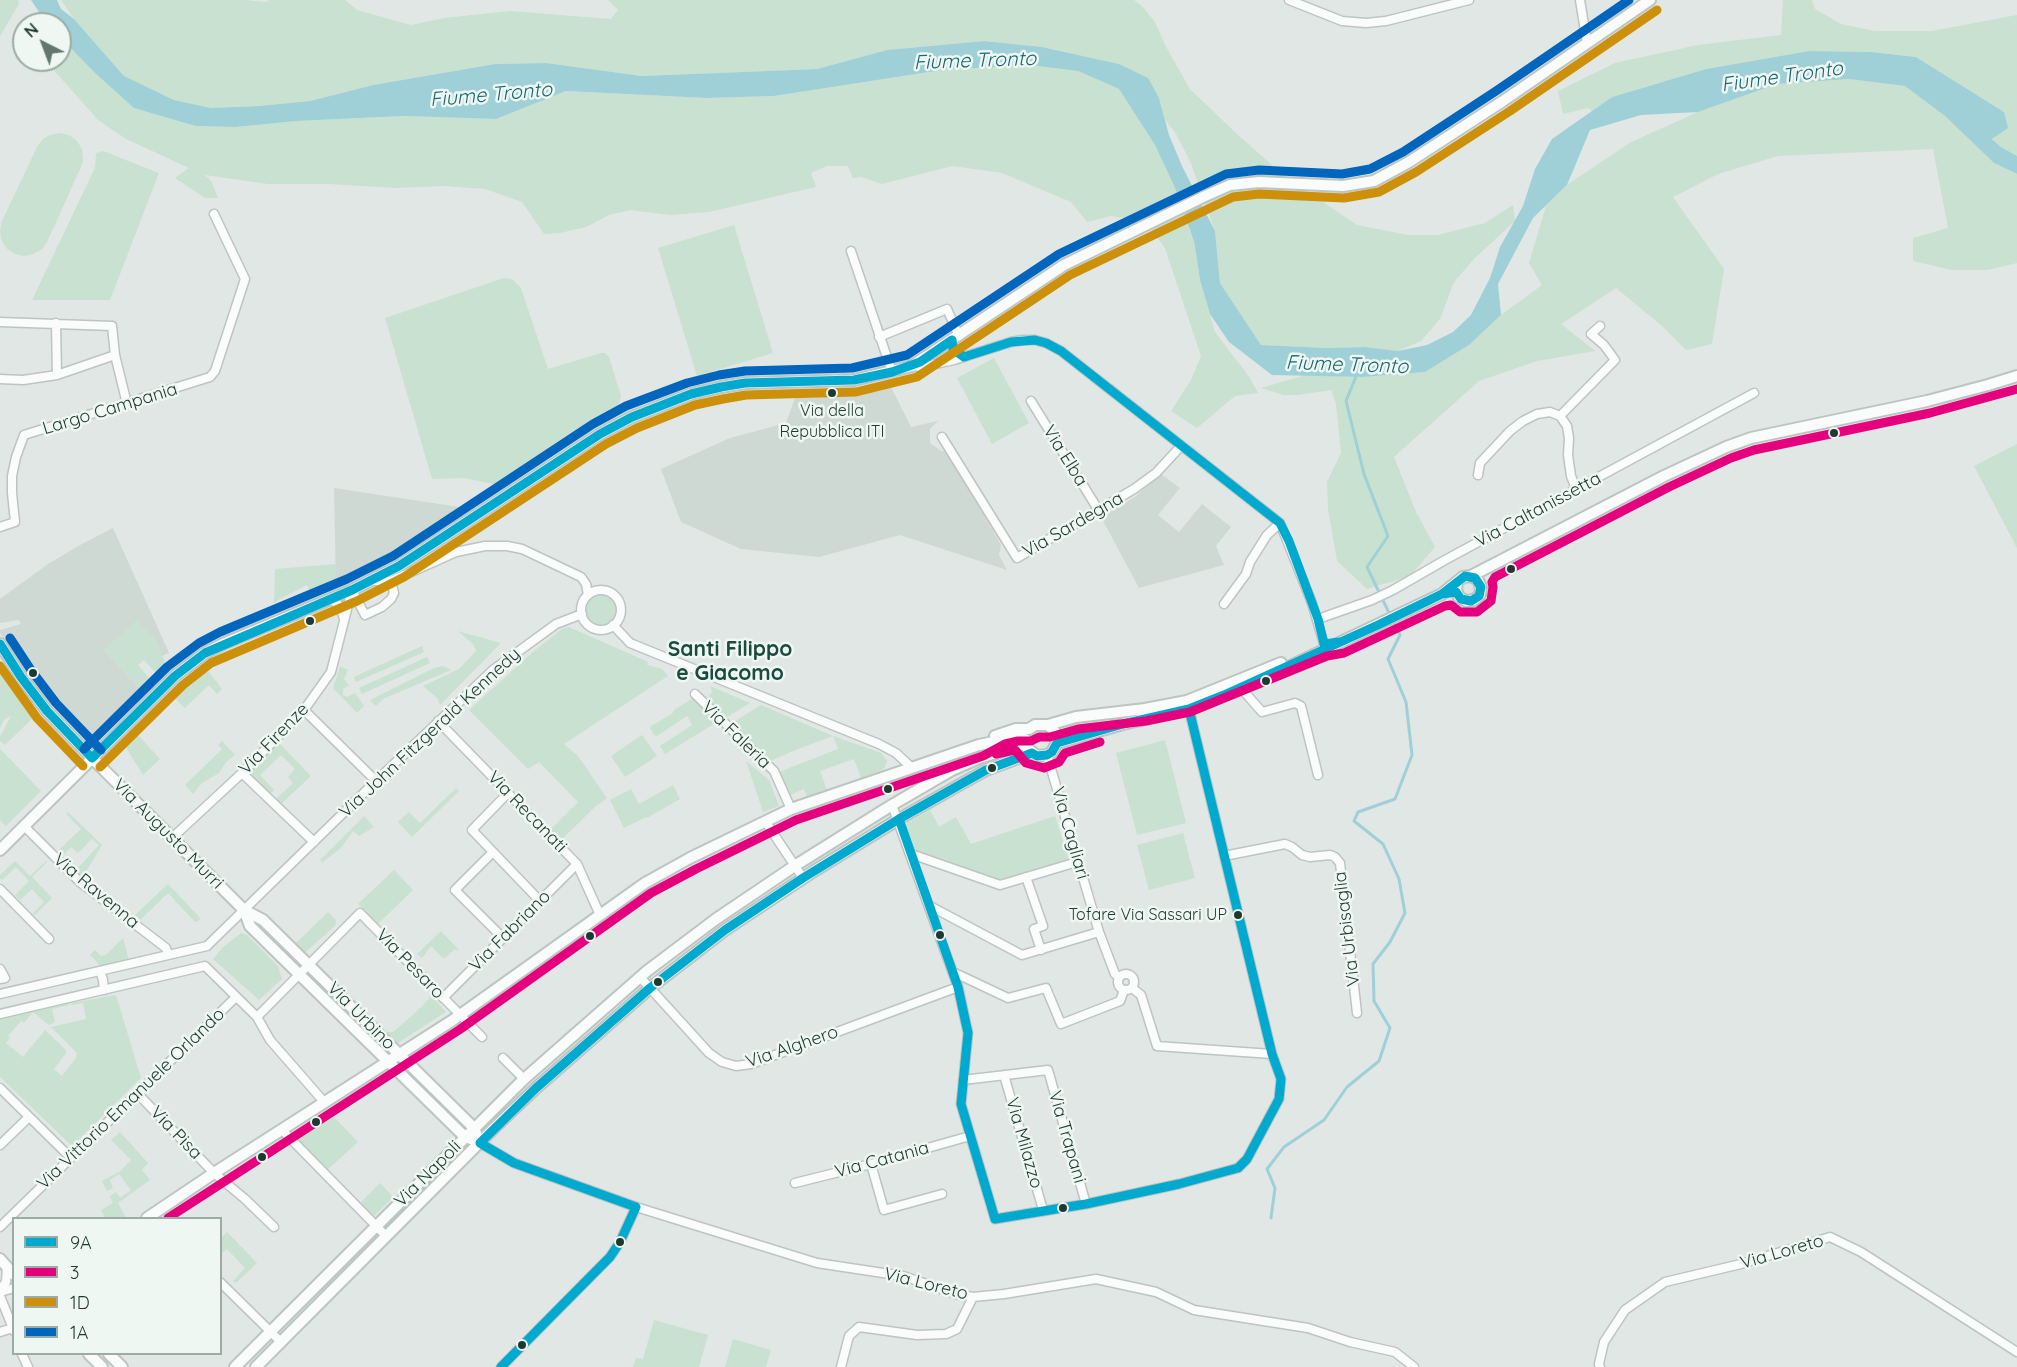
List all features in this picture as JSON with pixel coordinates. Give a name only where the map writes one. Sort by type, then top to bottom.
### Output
[{"type":"street","points":[[1289,0],[1342,21],[1366,23],[1386,21],[1469,0]]},
{"type":"street","points":[[1580,0],[1587,43]]},
{"type":"street","points":[[0,850],[175,676],[194,661],[225,643],[352,590],[399,566],[600,434],[632,417],[662,404],[708,390],[745,383],[854,380],[912,366],[1056,271],[1203,196],[1230,185],[1259,182],[1343,186],[1374,181],[1390,174],[1494,107],[1650,0]]},
{"type":"street","name":"Largo Campania","points":[[0,527],[15,522],[12,476],[24,435],[210,377],[217,368],[245,279],[214,214]]},
{"type":"street","points":[[851,251],[892,372]]},
{"type":"street","points":[[879,337],[947,309],[955,338],[953,349],[964,357]]},
{"type":"street","points":[[0,322],[112,326],[115,356],[127,404]]},
{"type":"street","points":[[56,323],[57,375]]},
{"type":"street","points":[[1560,416],[1615,360],[1604,345],[1591,334],[1600,326]]},
{"type":"street","points":[[912,366],[922,368],[1011,342],[1035,340],[1061,351],[1280,523],[1318,619],[1324,644]]},
{"type":"street","points":[[0,379],[23,380],[57,375],[115,356]]},
{"type":"street","points":[[1474,578],[1481,591],[1475,600],[1465,601],[1459,597],[1457,588],[1462,577],[1474,578],[1487,568],[1528,546],[1726,447],[1751,438],[1927,401],[2017,376]]},
{"type":"street","name":"Via Caltanissetta","points":[[1318,619],[1393,590],[1754,393]]},
{"type":"street","name":"Via Elba","points":[[1031,401],[1099,511]]},
{"type":"street","points":[[1478,476],[1480,463],[1510,431],[1537,414],[1550,412],[1560,416],[1567,426],[1570,476],[1576,489]]},
{"type":"street","name":"Via Sardegna","points":[[942,437],[1017,558],[1134,489],[1156,473],[1181,446]]},
{"type":"street","points":[[1224,604],[1246,574],[1250,562],[1267,535],[1280,523]]},
{"type":"street","points":[[369,581],[391,581],[456,552],[485,546],[507,546],[522,549],[581,577],[586,584],[588,595]]},
{"type":"street","points":[[352,612],[365,615],[382,608],[394,593],[391,581]]},
{"type":"street","points":[[1057,743],[1123,724],[1189,709],[1241,688],[1457,588]]},
{"type":"street","points":[[352,590],[365,615]]},
{"type":"street","name":"Via Firenze","points":[[172,838],[242,773],[304,710],[332,672],[352,590]]},
{"type":"street","points":[[604,590],[618,599],[620,616],[613,625],[603,629],[587,624],[581,607],[588,595],[604,590]]},
{"type":"street","points":[[331,599],[340,606],[344,620]]},
{"type":"street","name":"Via John Fitzgerald Kennedy","points":[[168,955],[207,946],[493,670],[556,624],[582,614]]},
{"type":"street","points":[[613,625],[630,643],[879,744],[896,753],[911,767]]},
{"type":"street","points":[[1028,741],[1035,725],[1048,725],[1076,717],[1145,709],[1187,701],[1324,644],[1339,642]]},
{"type":"street","name":"Via Augusto Murri","points":[[0,644],[47,711],[244,910]]},
{"type":"street","points":[[1241,688],[1262,712],[1295,703],[1301,706],[1318,775]]},
{"type":"street","name":"Via Faleria","points":[[695,694],[774,771],[791,809]]},
{"type":"street","points":[[892,805],[955,973],[968,1033],[961,1104],[995,1219],[1086,1204],[1179,1184],[1238,1168],[1247,1159],[1279,1099],[1281,1079],[1272,1054],[1189,709]]},
{"type":"street","points":[[304,710],[376,781]]},
{"type":"street","name":"Via Recanati","points":[[438,721],[577,864],[600,915]]},
{"type":"street","points":[[152,1217],[214,1173],[459,1015],[645,883],[791,809],[979,745],[1001,733],[1016,729],[1028,741],[1037,756],[1047,755],[1052,752],[1057,743],[1055,732],[1048,725]]},
{"type":"street","name":"Via Napoli","points":[[235,1367],[524,1078],[640,977],[716,919],[795,865],[892,805],[952,770],[1028,741]]},
{"type":"street","name":"Via Napoli","points":[[256,1367],[535,1089],[650,988],[725,930],[803,878],[899,819],[986,770],[1028,741]]},
{"type":"street","name":"Via Cagliari","points":[[1047,755],[1077,862],[1099,932],[1115,974],[1119,977],[1119,986],[1142,995],[1157,1046],[1272,1054]]},
{"type":"street","points":[[945,756],[951,761],[952,770]]},
{"type":"street","points":[[242,773],[314,842]]},
{"type":"street","points":[[508,793],[472,830],[540,901]]},
{"type":"street","points":[[765,821],[803,878]]},
{"type":"street","name":"Via Ravenna","points":[[24,826],[81,883],[166,948],[168,955]]},
{"type":"street","name":"Via Urbisaglia","points":[[1224,856],[1285,844],[1302,855],[1335,857],[1340,863],[1357,1013]]},
{"type":"street","points":[[493,852],[455,891],[502,938]]},
{"type":"street","points":[[911,854],[1000,885],[1077,862]]},
{"type":"street","name":"Via Fabriano","points":[[442,998],[577,864]]},
{"type":"street","points":[[1026,877],[1042,926],[1034,929],[1041,950]]},
{"type":"street","points":[[0,889],[49,939]]},
{"type":"street","points":[[930,906],[1022,955],[1099,932]]},
{"type":"street","name":"Via Urbino","points":[[244,910],[260,917],[400,1054],[474,1128],[480,1143]]},
{"type":"street","name":"Via Urbino","points":[[244,910],[250,926],[465,1137],[480,1143]]},
{"type":"street","name":"Via Pesaro","points":[[309,965],[360,913],[482,1037]]},
{"type":"street","points":[[0,994],[168,955]]},
{"type":"street","points":[[257,1017],[309,965]]},
{"type":"street","points":[[0,1014],[205,966],[257,1017],[270,1040],[325,1103]]},
{"type":"street","points":[[0,969],[5,978],[0,979]]},
{"type":"street","points":[[104,970],[108,979],[108,989]]},
{"type":"street","points":[[955,973],[1008,998],[1046,988],[1061,1024],[1120,1001],[1128,989]]},
{"type":"street","name":"Via Cagliari","points":[[1119,977],[1124,974],[1130,975],[1134,982],[1128,989]]},
{"type":"street","points":[[640,977],[650,988]]},
{"type":"street","name":"Via Alghero","points":[[650,988],[709,1053],[722,1062],[736,1066],[751,1064],[958,987]]},
{"type":"street","name":"Via Vittorio Emanuele Orlando","points":[[0,1227],[237,997]]},
{"type":"street","points":[[504,1058],[524,1078]]},
{"type":"street","name":"Via Trapani","points":[[1004,1075],[1048,1070],[1086,1204]]},
{"type":"street","points":[[963,1080],[1004,1075]]},
{"type":"street","name":"Via Milazzo","points":[[1004,1075],[1043,1210]]},
{"type":"street","points":[[0,1088],[71,1158]]},
{"type":"street","points":[[429,1102],[438,1092]]},
{"type":"street","name":"Via Pisa","points":[[137,1093],[214,1173],[274,1227]]},
{"type":"street","points":[[0,1145],[29,1117]]},
{"type":"street","points":[[282,1130],[386,1236]]},
{"type":"street","name":"Via Catania","points":[[795,1182],[871,1164],[970,1136]]},
{"type":"street","name":"Via Loreto","points":[[480,1143],[514,1163],[636,1207],[817,1263],[903,1276],[956,1294],[973,1297],[1096,1279],[1156,1292],[1194,1310],[1308,1328],[1350,1342],[1395,1352],[1414,1367]]},
{"type":"street","points":[[871,1164],[884,1210],[942,1194]]},
{"type":"street","points":[[501,1367],[610,1257],[620,1242],[636,1207]]},
{"type":"street","name":"Via Loreto","points":[[1600,1367],[1604,1342],[1625,1310],[1665,1282],[1741,1264],[1830,1238],[1861,1252],[2017,1352]]},
{"type":"street","points":[[8,1267],[6,1282],[0,1293],[12,1327]]},
{"type":"street","points":[[222,1284],[280,1342]]},
{"type":"street","points":[[841,1367],[849,1336],[859,1327],[917,1335],[946,1334],[957,1329],[973,1297]]},
{"type":"street","points":[[91,1355],[102,1367]]},
{"type":"street","points":[[111,1355],[122,1367]]},
{"type":"shaded area","points":[[890,385],[911,427],[938,421],[930,429],[930,443],[941,451],[948,451],[1001,545],[999,555],[1007,570],[900,535],[819,557],[741,549],[681,522],[661,469],[730,438],[786,423],[795,398],[862,394]]},
{"type":"shaded area","points":[[1161,474],[1180,488],[1158,515],[1179,532],[1202,504],[1231,527],[1216,546],[1224,565],[1139,588],[1101,517],[1135,497]]},
{"type":"shaded area","points":[[334,488],[459,507],[463,517],[407,553],[372,572],[336,587]]},
{"type":"shaded area","points":[[113,528],[169,653],[162,656],[155,639],[104,650],[140,689],[86,741],[27,679],[0,633],[0,630],[21,624],[19,620],[0,623],[0,599],[48,564]]},
{"type":"green space","points":[[0,0],[18,0],[19,4],[12,12],[0,36]]},
{"type":"green space","points":[[61,0],[246,0],[266,2],[269,0],[345,0],[357,10],[411,25],[444,18],[510,11],[611,19],[618,10],[608,0],[1134,0],[1155,22],[1190,89],[1283,175],[1357,225],[1408,235],[1438,235],[1485,223],[1513,205],[1515,221],[1474,259],[1454,282],[1440,319],[1421,341],[1398,351],[1365,347],[1261,345],[1220,283],[1215,231],[1190,161],[1175,132],[1165,120],[1159,98],[1119,64],[1042,47],[984,41],[887,50],[817,69],[642,76],[546,63],[495,64],[373,85],[310,101],[211,108],[174,100],[124,76],[74,19],[72,12],[69,12]]},
{"type":"green space","points":[[1783,0],[1812,0],[1815,9],[1841,24],[1875,31],[1932,31],[2017,15],[2017,156],[2001,147],[1992,138],[2004,112],[1916,57],[1872,52],[1809,51],[1706,69],[1612,97],[1592,111],[1588,108],[1563,114],[1558,91],[1615,63],[1698,45],[1781,35]]},
{"type":"green space","points":[[72,49],[93,71],[196,126],[236,127],[297,121],[403,116],[496,119],[566,91],[706,98],[774,96],[942,70],[1029,65],[1078,71],[1119,89],[1155,145],[1175,188],[1194,241],[1200,280],[1215,332],[1250,378],[1258,393],[1235,396],[1197,428],[1171,411],[1191,380],[1201,356],[1165,248],[1145,221],[1111,216],[1087,222],[1071,202],[1002,173],[953,166],[882,184],[861,177],[853,178],[848,166],[827,166],[811,173],[816,187],[709,212],[670,215],[630,210],[609,215],[586,227],[544,234],[522,202],[485,189],[445,186],[395,188],[329,184],[268,184],[205,175],[212,182],[218,198],[205,198],[175,178],[189,168],[126,139],[98,120],[56,72],[72,72]]},
{"type":"green space","points":[[1849,79],[1906,86],[1945,116],[1994,163],[2017,174],[2017,263],[1987,270],[1951,270],[1913,261],[1913,238],[1948,228],[1933,149],[1778,156],[1718,174],[1673,197],[1724,269],[1712,344],[1686,350],[1662,326],[1616,288],[1561,324],[1595,351],[1537,361],[1479,381],[1394,457],[1416,512],[1435,547],[1410,576],[1367,589],[1337,561],[1328,509],[1327,482],[1341,453],[1336,404],[1331,390],[1283,395],[1261,388],[1306,375],[1363,377],[1425,372],[1469,345],[1501,315],[1542,285],[1529,263],[1546,206],[1567,185],[1631,142],[1698,112],[1777,84]]},
{"type":"green space","points":[[60,133],[69,135],[82,149],[81,167],[47,242],[41,250],[23,256],[15,254],[6,248],[1,239],[2,221],[37,147],[43,139]]},
{"type":"green space","points":[[103,151],[159,173],[110,300],[32,300],[92,174],[96,153]]},
{"type":"green space","points":[[734,225],[773,353],[697,376],[658,248]]},
{"type":"green space","points":[[504,278],[512,279],[521,288],[548,369],[601,353],[609,357],[621,396],[617,412],[587,434],[555,448],[498,485],[464,478],[432,479],[385,318]]},
{"type":"green space","points":[[994,358],[1029,423],[992,444],[957,378]]},
{"type":"green space","points":[[2017,444],[2017,548],[1974,466]]},
{"type":"green space","points":[[336,564],[336,587],[313,598],[307,585],[274,604],[275,569]]},
{"type":"green space","points":[[601,595],[607,596],[615,604],[615,616],[607,624],[601,625],[595,624],[587,616],[586,610],[587,604],[595,596]]},
{"type":"green space","points":[[137,620],[155,639],[166,664],[156,673],[144,660],[138,665],[150,679],[140,689],[104,650]]},
{"type":"green space","points":[[569,627],[648,662],[647,665],[662,669],[668,676],[564,744],[578,756],[607,798],[561,840],[550,830],[578,802],[539,762],[528,769],[469,710],[534,651],[562,629]]},
{"type":"green space","points":[[458,631],[501,643],[440,705],[438,699],[423,686],[459,669],[476,651],[473,644]]},
{"type":"green space","points":[[422,646],[424,652],[356,682],[354,677]]},
{"type":"green space","points":[[427,657],[430,663],[362,694],[359,688]]},
{"type":"green space","points":[[0,666],[34,717],[5,745],[0,741],[0,737],[11,716],[4,720],[0,728]]},
{"type":"green space","points":[[340,666],[348,670],[344,679],[349,685],[343,689],[343,695],[347,697],[355,693],[364,706],[357,713],[333,688]]},
{"type":"green space","points":[[443,666],[451,670],[383,699],[376,706],[370,700],[434,668]]},
{"type":"green space","points":[[205,667],[222,689],[217,694],[209,685],[185,708],[174,697]]},
{"type":"green space","points":[[710,686],[750,703],[727,717],[707,699],[712,692]]},
{"type":"green space","points":[[693,698],[717,722],[665,754],[660,746],[692,725],[687,716],[657,736],[654,735],[651,726]]},
{"type":"green space","points":[[761,705],[833,736],[770,761],[732,723]]},
{"type":"green space","points":[[137,734],[160,759],[143,775],[125,746]]},
{"type":"green space","points":[[642,735],[657,756],[625,777],[611,756]]},
{"type":"green space","points":[[833,736],[881,753],[887,761],[885,767],[861,778],[854,759],[820,771],[827,790],[807,797],[804,789],[790,795],[779,772],[838,749]]},
{"type":"green space","points":[[1165,740],[1186,823],[1137,835],[1116,753]]},
{"type":"green space","points":[[222,741],[235,755],[226,762],[219,773],[202,783],[193,794],[185,785],[222,749],[218,745]]},
{"type":"green space","points":[[279,743],[311,776],[280,805],[275,800],[293,783],[288,777],[295,769],[281,755],[260,775],[274,790],[269,795],[247,773]]},
{"type":"green space","points":[[0,749],[41,791],[6,826],[0,820]]},
{"type":"green space","points":[[746,761],[769,780],[779,806],[763,812]]},
{"type":"green space","points":[[673,785],[680,799],[624,828],[610,800],[631,789],[639,804]]},
{"type":"green space","points":[[456,788],[459,791],[412,837],[398,822],[409,812],[420,823]]},
{"type":"green space","points":[[930,810],[939,827],[956,817],[971,844],[1055,816],[1069,861],[999,882],[913,851],[904,825]]},
{"type":"green space","points":[[68,812],[102,845],[82,878],[75,871],[99,845],[92,839],[78,853],[71,847],[61,857],[57,852],[81,829],[66,814]]},
{"type":"green space","points":[[364,816],[374,827],[359,836],[353,831],[341,848],[323,863],[320,860]]},
{"type":"green space","points":[[1183,833],[1195,878],[1149,890],[1137,845]]},
{"type":"green space","points":[[15,861],[30,876],[47,862],[32,877],[52,898],[35,915],[33,913],[44,902],[32,889],[20,900],[15,895],[29,881],[16,867],[2,880],[0,878],[0,875]]},
{"type":"green space","points":[[394,870],[413,890],[378,924],[358,904]]},
{"type":"green space","points":[[168,884],[201,919],[195,922],[168,893],[140,920],[135,915]]},
{"type":"green space","points":[[328,912],[336,920],[335,926],[301,956],[292,947]]},
{"type":"green space","points":[[441,931],[458,951],[455,949],[444,959],[431,946],[422,958],[417,954]]},
{"type":"green space","points":[[241,933],[247,935],[278,966],[282,979],[259,1000],[213,959],[222,948]]},
{"type":"green space","points":[[123,938],[129,961],[100,967],[90,955],[95,950],[101,956],[106,955]]},
{"type":"green space","points":[[429,993],[446,1012],[398,1043],[387,1032],[393,1032],[416,1012],[429,999]]},
{"type":"green space","points":[[116,995],[141,1078],[72,1146],[0,1077],[0,1019],[69,1003],[69,1005],[52,1009],[55,1022],[49,1025],[33,1012],[24,1023],[21,1021],[8,1036],[10,1038],[6,1043],[23,1057],[45,1030],[66,1050],[54,1069],[62,1076],[76,1058],[77,1053],[51,1027],[86,1019],[83,1003],[71,1005],[71,1003]]},
{"type":"green space","points":[[332,1115],[358,1142],[327,1170],[295,1138]]},
{"type":"green space","points":[[120,1132],[148,1163],[142,1170],[150,1180],[118,1203],[125,1217],[104,1217],[101,1210],[113,1203],[110,1196],[116,1192],[120,1198],[131,1190],[119,1174],[110,1180],[113,1188],[107,1191],[102,1181],[119,1172],[131,1160],[111,1140]]},
{"type":"green space","points":[[380,1183],[393,1197],[374,1216],[360,1203]]},
{"type":"green space","points":[[227,1232],[257,1263],[236,1283],[233,1281],[245,1268],[227,1249],[222,1253],[222,1237]]},
{"type":"green space","points":[[654,1320],[708,1335],[699,1367],[633,1367],[636,1358],[643,1359]]},
{"type":"green space","points":[[733,1339],[771,1350],[766,1367],[725,1367]]},
{"type":"water","points":[[31,0],[57,0],[65,12],[39,12]]},
{"type":"water","name":"Fiume Tronto","points":[[72,17],[124,76],[174,100],[211,108],[310,101],[373,85],[495,64],[546,63],[642,76],[817,69],[887,50],[984,41],[1042,47],[1119,64],[1148,78],[1159,98],[1169,135],[1182,166],[1215,231],[1220,283],[1261,345],[1365,347],[1398,351],[1427,345],[1453,332],[1471,315],[1490,278],[1500,247],[1523,206],[1535,169],[1552,139],[1612,97],[1706,69],[1809,51],[1872,52],[1916,57],[2004,112],[2008,128],[1992,139],[2017,156],[2017,174],[1994,163],[1945,116],[1905,86],[1849,79],[1777,84],[1698,112],[1641,115],[1590,130],[1567,185],[1533,218],[1498,284],[1501,315],[1469,345],[1425,372],[1363,377],[1272,375],[1229,342],[1210,314],[1200,280],[1194,241],[1175,188],[1155,145],[1119,89],[1078,71],[1029,65],[942,70],[774,96],[706,98],[566,91],[496,119],[403,116],[297,121],[236,127],[196,126],[134,108],[72,49]]},
{"type":"waterway","name":"Fiume Tronto","points":[[1357,374],[1346,401],[1364,474],[1388,536],[1367,567],[1390,615]]},
{"type":"waterway","points":[[1271,1218],[1275,1188],[1267,1169],[1284,1147],[1324,1120],[1347,1087],[1379,1061],[1390,1028],[1374,1001],[1373,964],[1390,942],[1405,913],[1399,879],[1383,844],[1354,821],[1358,812],[1395,799],[1412,755],[1406,702],[1388,659],[1400,635],[1393,621]]},
{"type":"transit line","name":"1A","points":[[84,749],[167,667],[199,643],[347,579],[393,556],[593,424],[626,406],[687,383],[719,375],[745,371],[852,368],[907,355],[1059,254],[1226,174],[1259,170],[1342,174],[1370,169],[1403,152],[1629,0]]},
{"type":"transit line","name":"1D","points":[[100,767],[183,685],[211,663],[357,601],[404,577],[606,444],[637,428],[695,405],[723,399],[746,395],[856,392],[917,377],[1070,275],[1233,197],[1259,194],[1344,198],[1379,192],[1416,172],[1510,111],[1657,10]]},
{"type":"transit line","name":"9A","points":[[0,644],[47,711],[92,758],[175,676],[205,653],[352,590],[399,566],[600,434],[632,417],[691,394],[721,387],[745,383],[854,380],[892,372],[920,362],[952,340],[953,349],[964,357],[1011,342],[1035,340],[1061,351],[1280,523],[1318,619],[1324,644],[1339,642]]},
{"type":"transit line","name":"3","points":[[170,1217],[459,1030],[651,893],[796,820],[983,756],[1005,744],[1031,741],[1039,737],[1050,737],[1078,729],[1146,721],[1190,712],[1327,656],[1344,653],[1445,606],[1451,605],[1460,612],[1477,612],[1491,601],[1492,582],[1495,577],[1669,487],[1731,458],[1754,450],[1930,413],[2017,389]]},
{"type":"transit line","name":"9A","points":[[1465,576],[1475,578],[1481,587],[1479,596],[1471,601],[1461,599],[1456,592],[1442,594],[1465,576]]},
{"type":"transit line","name":"9A","points":[[501,1367],[610,1257],[620,1242],[636,1207],[514,1163],[480,1143],[535,1089],[650,988],[725,930],[803,878],[899,819],[986,770],[1032,753],[1037,756],[1047,755],[1052,752],[1057,743],[1123,724],[1189,709],[1442,594]]},
{"type":"transit line","name":"1A","points":[[10,638],[56,703],[101,750]]},
{"type":"transit line","name":"1D","points":[[0,666],[37,718],[83,766]]},
{"type":"transit line","name":"9A","points":[[899,819],[958,987],[968,1033],[961,1104],[995,1219],[1086,1204],[1179,1184],[1238,1168],[1247,1159],[1279,1099],[1281,1079],[1272,1054],[1189,709]]},
{"type":"transit line","name":"3","points":[[996,754],[1015,750],[1026,763],[1044,768],[1059,762],[1065,753],[1100,742]]},
{"type":"place","name":"Via della Repubblica ITI","points":[[832,393]]},
{"type":"place","name":"Tofare Via Sassari UP","points":[[1238,915]]},
{"type":"district","name":"Santi Filippo e Giacomo","points":[[730,662]]}]
